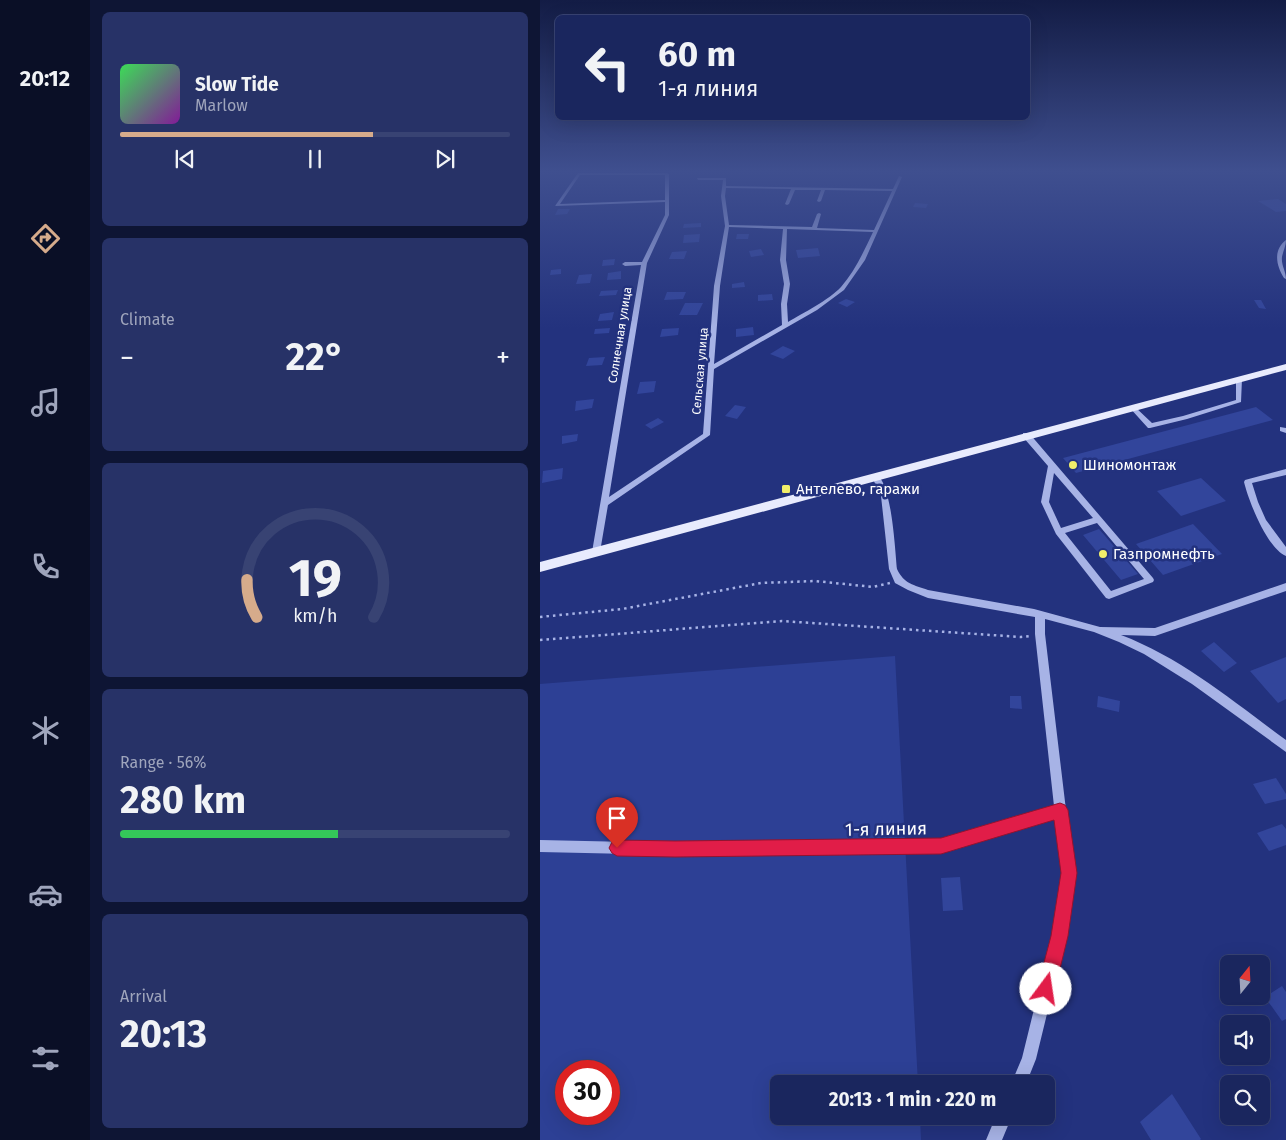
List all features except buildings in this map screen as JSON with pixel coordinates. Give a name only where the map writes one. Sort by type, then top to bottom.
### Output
[{"type":"main road","points":[[540,567],[1286,366]]},
{"type":"street","name":"Солнечная улица","points":[[596,552],[644,263],[663,223]]},
{"type":"street","points":[[814,229],[816,223]]},
{"type":"street","points":[[712,368],[815,309],[842,289],[862,260],[878,223]]},
{"type":"street","points":[[727,226],[874,231]]},
{"type":"street","name":"Сельская улица","points":[[604,504],[706,435],[717,286],[727,226]]},
{"type":"street","points":[[784,229],[784,260],[787,284],[785,325]]},
{"type":"street","points":[[1285,244],[1279,252],[1279,263],[1286,277]]},
{"type":"street","points":[[625,264],[644,263]]},
{"type":"street","points":[[1132,407],[1150,426],[1185,418],[1239,401],[1239,379]]},
{"type":"street","points":[[1026,435],[1052,465],[1097,520],[1150,580],[1109,595],[1058,532],[1044,502],[1052,465]]},
{"type":"street","points":[[1286,472],[1248,482],[1251,498],[1270,536],[1286,553]]},
{"type":"street","points":[[876,477],[885,496],[893,568],[898,581],[928,594],[1040,615],[1097,629],[1148,652],[1200,683],[1286,747]]},
{"type":"street","points":[[1097,629],[1155,632],[1286,587]]},
{"type":"street","points":[[1022,1075],[1029,1059],[1059,936],[1069,873],[1040,634],[1040,615]]},
{"type":"street","name":"1-я линия","points":[[540,846],[675,849],[941,846],[1060,810]]},
{"type":"street","points":[[994,1140],[1000,1125]]},
{"type":"lane","points":[[1058,532],[1097,520]]},
{"type":"path","points":[[540,617],[622,609],[761,583],[815,581],[873,588],[898,581]]},
{"type":"path","points":[[540,640],[782,621],[1021,637],[1040,634]]},
{"type":"shaded area","points":[[895,656],[918,1075],[770,1075],[770,1125],[920,1125],[921,1140],[540,1140],[540,684]]},
{"type":"place","name":"Шиномонтаж","points":[[1073,465]]},
{"type":"place","name":"Антелево, гаражи","points":[[786,489]]},
{"type":"place","name":"Газпромнефть","points":[[1103,554]]},
{"type":"route","points":[[617,848],[941,846],[1060,810],[1069,873],[1059,936],[1046,989]]}]
